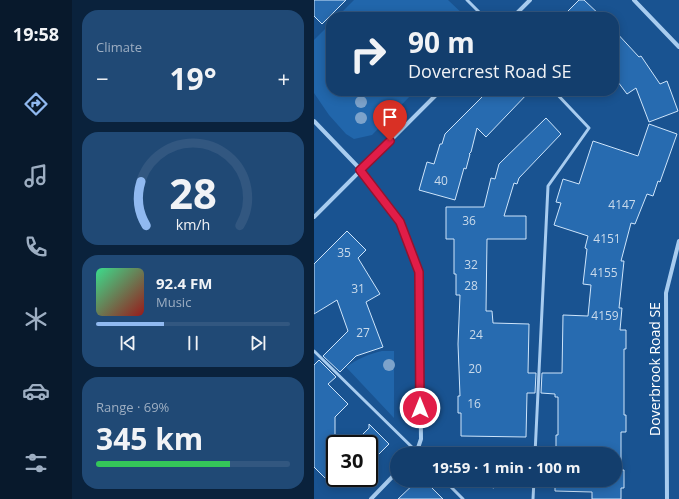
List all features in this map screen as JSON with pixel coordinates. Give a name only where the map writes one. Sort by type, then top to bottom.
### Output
[{"type":"street","points":[[518,12],[530,0]]},
{"type":"street","points":[[634,0],[679,47]]},
{"type":"street","points":[[314,217],[435,96]]},
{"type":"street","points":[[314,121],[360,170],[400,222],[419,272],[421,439],[419,447]]},
{"type":"street","name":"Doverbrook Road SE","points":[[667,499],[666,292],[679,241]]},
{"type":"street","points":[[371,499],[390,479]]},
{"type":"lane","points":[[467,0],[479,12]]},
{"type":"lane","points":[[535,447],[548,186],[589,128],[559,96]]},
{"type":"lane","points":[[314,351],[411,447]]},
{"type":"lane","points":[[451,487],[462,499]]},
{"type":"lane","points":[[533,499],[534,487]]},
{"type":"shaded area","points":[[354,0],[448,0],[461,12],[342,12]]},
{"type":"shaded area","points":[[326,28],[326,96],[410,96],[372,135],[354,139],[346,134],[329,115],[314,93],[314,40]]},
{"type":"shaded area","points":[[382,351],[394,351],[394,418],[346,367],[363,357]]},
{"type":"building","points":[[314,0],[346,0],[334,12],[326,12],[326,20],[322,24],[314,16]]},
{"type":"building","points":[[579,0],[584,0],[597,12],[567,12]]},
{"type":"building","points":[[619,35],[639,57],[641,56],[660,84],[667,81],[678,111],[649,122],[636,88],[627,94],[619,83]]},
{"type":"building","points":[[483,96],[525,96],[486,137],[477,128],[466,169],[464,168],[455,200],[419,190],[427,162],[434,164],[440,144],[442,144],[445,134]]},
{"type":"building","points":[[546,118],[561,134],[519,178],[517,184],[514,183],[504,216],[526,216],[526,239],[487,239],[486,311],[492,311],[493,323],[529,324],[528,373],[536,373],[535,393],[527,393],[526,437],[461,436],[461,413],[458,413],[458,396],[460,396],[458,344],[460,295],[456,295],[456,274],[454,274],[454,239],[446,239],[446,207],[484,207],[491,178],[495,179],[499,164]]},
{"type":"building","points":[[649,124],[677,134],[660,182],[658,181],[653,196],[647,194],[635,224],[631,223],[621,261],[624,261],[619,308],[622,308],[620,330],[626,330],[626,349],[624,349],[624,415],[626,415],[626,432],[621,432],[621,447],[556,447],[556,435],[558,435],[558,397],[555,397],[555,394],[541,393],[542,373],[562,373],[563,315],[588,316],[591,285],[583,284],[587,249],[585,248],[588,236],[554,225],[561,203],[556,202],[563,179],[579,184],[593,141],[638,156]]},
{"type":"building","points":[[347,231],[366,250],[358,258],[380,294],[366,302],[383,347],[356,356],[340,372],[323,356],[348,331],[337,300],[314,314],[314,264]]},
{"type":"building","points":[[319,360],[336,377],[328,384],[348,404],[335,417],[335,435],[326,435],[326,479],[314,467],[314,365]]},
{"type":"building","points":[[369,424],[389,444],[378,455],[378,435],[362,435],[369,428]]},
{"type":"building","points":[[622,470],[624,470],[624,488],[621,488],[621,499],[592,499],[592,492],[555,491],[555,487],[622,487]]},
{"type":"building","points":[[411,487],[431,487],[443,499],[398,499]]},
{"type":"route","points":[[390,141],[360,170],[400,222],[419,272],[420,408]]}]
